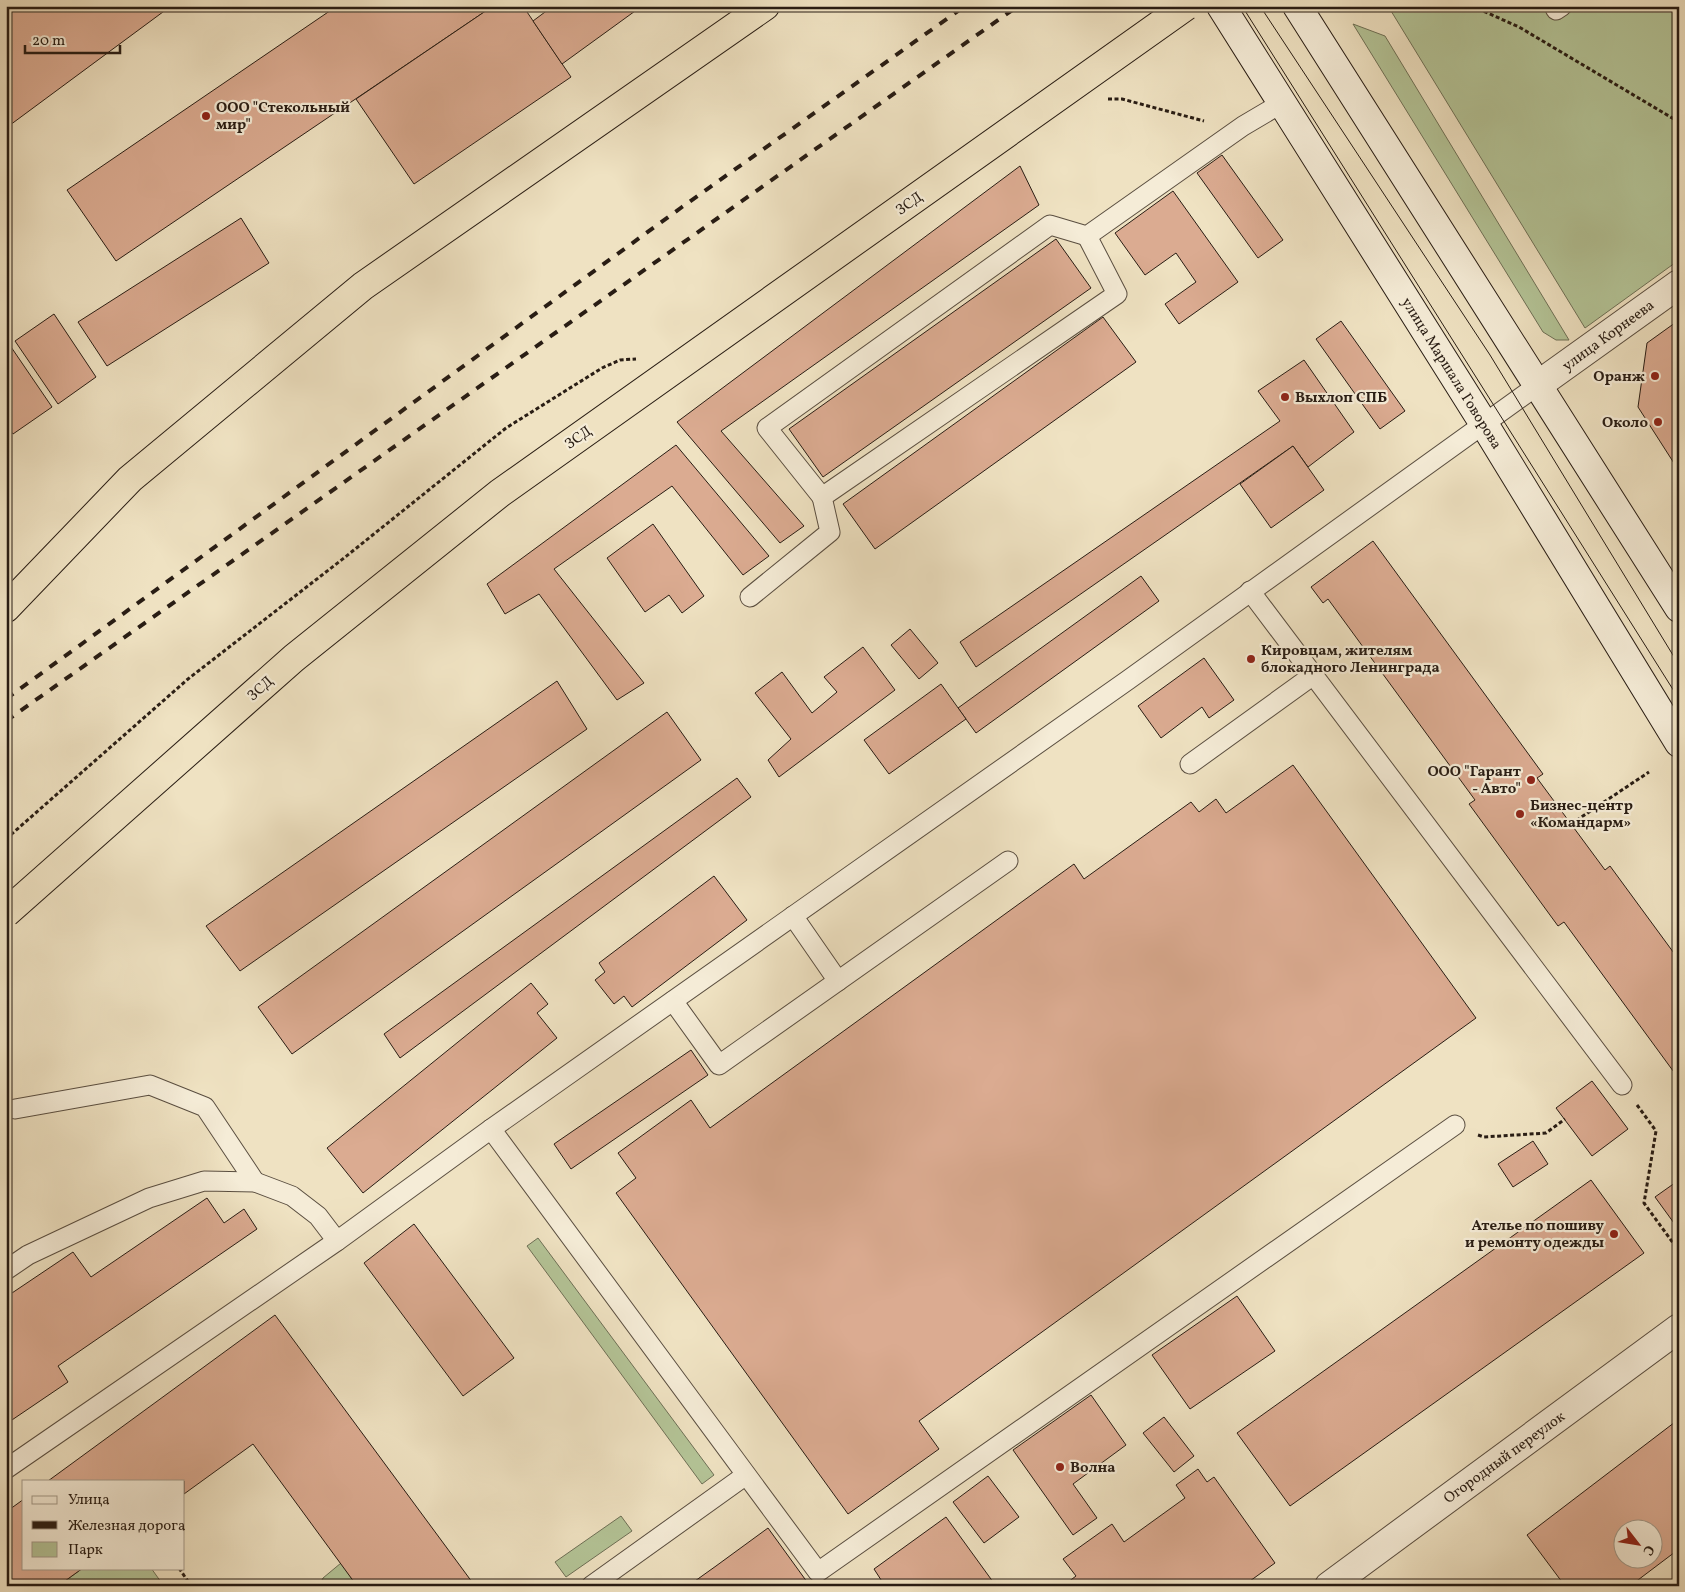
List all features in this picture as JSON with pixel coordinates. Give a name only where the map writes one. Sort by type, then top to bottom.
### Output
[{"type":"highway","points":[[6,608],[130,479],[363,286],[765,6]]},
{"type":"highway","name":"ЗСД","points":[[6,913],[294,658],[500,493],[1186,6]]},
{"type":"main road","name":"улица Маршала Говорова","points":[[1221,6],[1484,424],[1679,743]]},
{"type":"main road","points":[[1297,6],[1679,608]]},
{"type":"main road","name":"улица Корнеева","points":[[1538,385],[1679,284]]},
{"type":"main road","name":"Огородный переулок","points":[[1329,1586],[1679,1328]]},
{"type":"lane","points":[[1554,6],[1556,10],[1562,6]]},
{"type":"lane","points":[[1087,236],[1243,126],[1282,103]]},
{"type":"lane","points":[[750,597],[830,532],[822,497],[766,428],[1050,225],[1087,236],[1117,294],[822,497]]},
{"type":"lane","points":[[6,1469],[337,1241],[491,1129],[1250,592],[1538,385]]},
{"type":"lane","points":[[1250,592],[1622,1085]]},
{"type":"lane","points":[[1190,764],[1312,676]]},
{"type":"lane","points":[[673,1001],[718,1065],[1008,861]]},
{"type":"lane","points":[[793,916],[838,981]]},
{"type":"lane","points":[[15,1109],[150,1085],[205,1108],[255,1182]]},
{"type":"lane","points":[[491,1129],[818,1572],[1455,1125]]},
{"type":"lane","points":[[6,1270],[28,1255],[149,1198],[204,1182],[255,1182],[292,1196],[318,1216],[337,1241]]},
{"type":"lane","points":[[591,1586],[746,1475]]},
{"type":"path","points":[[1472,6],[1519,27],[1679,122]]},
{"type":"path","points":[[1571,824],[1649,772]]},
{"type":"path","points":[[1622,1085],[1656,1130],[1644,1204],[1679,1251]]},
{"type":"path","points":[[1455,1125],[1484,1137],[1546,1133],[1565,1119]]},
{"type":"path","points":[[179,1570],[191,1586]]},
{"type":"green space","points":[[1388,6],[1679,6],[1679,260],[1585,328]]},
{"type":"green space","points":[[1353,24],[1385,36],[1569,340],[1556,340],[1543,332]]},
{"type":"green space","points":[[538,1238],[714,1475],[702,1484],[527,1246]]},
{"type":"green space","points":[[621,1516],[632,1531],[566,1577],[555,1562]]},
{"type":"green space","points":[[341,1563],[357,1586],[319,1586],[323,1578]]},
{"type":"green space","points":[[80,1570],[152,1570],[161,1582],[157,1586],[69,1586],[65,1581]]},
{"type":"building","points":[[6,6],[171,6],[6,128]]},
{"type":"building","points":[[337,6],[493,6],[116,261],[67,190]]},
{"type":"building","points":[[493,6],[523,6],[571,77],[414,184],[356,99]]},
{"type":"building","points":[[553,6],[642,6],[562,64],[533,21]]},
{"type":"building","points":[[1222,155],[1283,240],[1258,258],[1197,173]]},
{"type":"building","points":[[1020,166],[1039,205],[721,431],[804,526],[780,543],[677,422]]},
{"type":"building","points":[[1173,191],[1238,282],[1179,324],[1165,304],[1196,282],[1176,253],[1145,275],[1115,233]]},
{"type":"building","points":[[241,218],[269,263],[107,366],[78,322]]},
{"type":"building","points":[[1056,239],[1091,288],[823,477],[789,429]]},
{"type":"building","points":[[54,314],[96,377],[58,404],[15,341]]},
{"type":"building","points":[[1103,317],[1136,362],[875,549],[843,504]]},
{"type":"building","points":[[1679,320],[1679,471],[1638,407],[1647,343]]},
{"type":"building","points":[[1341,321],[1405,411],[1380,429],[1316,339]]},
{"type":"building","points":[[9,344],[52,407],[13,434],[6,424],[6,346]]},
{"type":"building","points":[[1304,360],[1354,432],[1308,467],[1293,446],[976,667],[960,642],[1280,421],[1258,391]]},
{"type":"building","points":[[676,445],[769,556],[743,575],[672,486],[554,569],[644,683],[617,700],[539,594],[505,614],[487,584]]},
{"type":"building","points":[[1293,446],[1324,490],[1271,528],[1240,484]]},
{"type":"building","points":[[653,524],[704,596],[682,613],[669,595],[645,612],[607,558]]},
{"type":"building","name":"Бизнес-центр «Командарм»","points":[[1373,541],[1543,774],[1537,778],[1605,870],[1610,866],[1679,960],[1679,1079],[1564,922],[1558,926],[1469,804],[1475,800],[1328,599],[1323,603],[1311,587]]},
{"type":"building","points":[[1141,576],[1159,601],[976,733],[958,708]]},
{"type":"building","points":[[910,629],[938,663],[919,679],[891,645]]},
{"type":"building","points":[[863,647],[895,690],[779,777],[768,760],[791,739],[755,693],[782,672],[812,713],[837,692],[824,677]]},
{"type":"building","points":[[1204,658],[1234,700],[1209,718],[1202,707],[1161,738],[1138,706]]},
{"type":"building","points":[[557,681],[587,729],[240,971],[206,926]]},
{"type":"building","points":[[941,684],[966,719],[889,774],[864,740]]},
{"type":"building","points":[[667,712],[701,760],[292,1054],[258,1007]]},
{"type":"building","points":[[1293,765],[1476,1018],[919,1421],[939,1449],[848,1514],[616,1193],[636,1178],[618,1153],[691,1100],[710,1128],[1074,864],[1084,879],[1191,802],[1199,812],[1216,799],[1226,813]]},
{"type":"building","points":[[737,778],[751,797],[400,1058],[384,1034]]},
{"type":"building","points":[[714,876],[747,920],[632,1007],[624,996],[614,1004],[595,980],[605,972],[599,963]]},
{"type":"building","points":[[531,983],[548,1004],[537,1013],[557,1038],[363,1193],[327,1148]]},
{"type":"building","points":[[691,1050],[708,1075],[571,1169],[554,1144]]},
{"type":"building","points":[[1592,1081],[1628,1129],[1592,1156],[1556,1108]]},
{"type":"building","points":[[1533,1141],[1548,1164],[1513,1187],[1498,1164]]},
{"type":"building","points":[[1591,1180],[1644,1253],[1290,1506],[1237,1433]]},
{"type":"building","points":[[1679,1180],[1679,1230],[1655,1197]]},
{"type":"building","points":[[207,1198],[224,1223],[244,1209],[257,1229],[58,1366],[68,1382],[6,1424],[6,1291],[9,1295],[73,1252],[91,1277]]},
{"type":"building","points":[[414,1224],[514,1358],[463,1396],[364,1263]]},
{"type":"building","points":[[1237,1296],[1275,1351],[1190,1409],[1152,1355]]},
{"type":"building","points":[[275,1315],[475,1586],[357,1586],[253,1444],[185,1493],[185,1480],[49,1480]]},
{"type":"building","name":"Волна","points":[[1091,1395],[1126,1445],[1073,1484],[1097,1518],[1073,1535],[1013,1450]]},
{"type":"building","points":[[1164,1417],[1194,1456],[1174,1472],[1143,1433]]},
{"type":"building","points":[[1679,1419],[1679,1549],[1662,1562],[1662,1520],[1612,1520],[1612,1570],[1651,1570],[1630,1586],[1565,1586],[1527,1535]]},
{"type":"building","points":[[1198,1469],[1207,1482],[1214,1477],[1275,1563],[1243,1586],[1063,1586],[1076,1576],[1063,1559],[1112,1524],[1124,1542],[1185,1498],[1176,1485]]},
{"type":"building","points":[[988,1476],[1019,1517],[984,1543],[953,1502]]},
{"type":"building","points":[[22,1500],[22,1570],[80,1570],[58,1586],[6,1586],[6,1512]]},
{"type":"building","points":[[946,1517],[996,1586],[885,1586],[874,1569]]},
{"type":"building","points":[[768,1528],[810,1586],[688,1586],[716,1566]]},
{"type":"tram line","points":[[1242,6],[1679,699]]},
{"type":"tram line","points":[[1260,6],[1490,355],[1679,665]]},
{"type":"railway","points":[[6,699],[682,207],[965,6]]},
{"type":"railway","points":[[6,721],[1018,6]]},
{"type":"place","name":"ООО \"Стекольный мир\"","points":[[206,116]]},
{"type":"place","name":"Оранж","points":[[1655,376]]},
{"type":"place","name":"Выхлоп СПБ","points":[[1285,397]]},
{"type":"place","name":"Около","points":[[1658,422]]},
{"type":"place","name":"Кировцам, жителям блокадного Ленинграда","points":[[1251,659]]},
{"type":"place","name":"ООО \"Гарант - Авто\"","points":[[1531,780]]},
{"type":"place","name":"Бизнес-центр «Командарм»","points":[[1520,814]]},
{"type":"place","name":"Ателье по пошиву и ремонту одежды","points":[[1614,1234]]},
{"type":"place","name":"Волна","points":[[1060,1467]]}]
